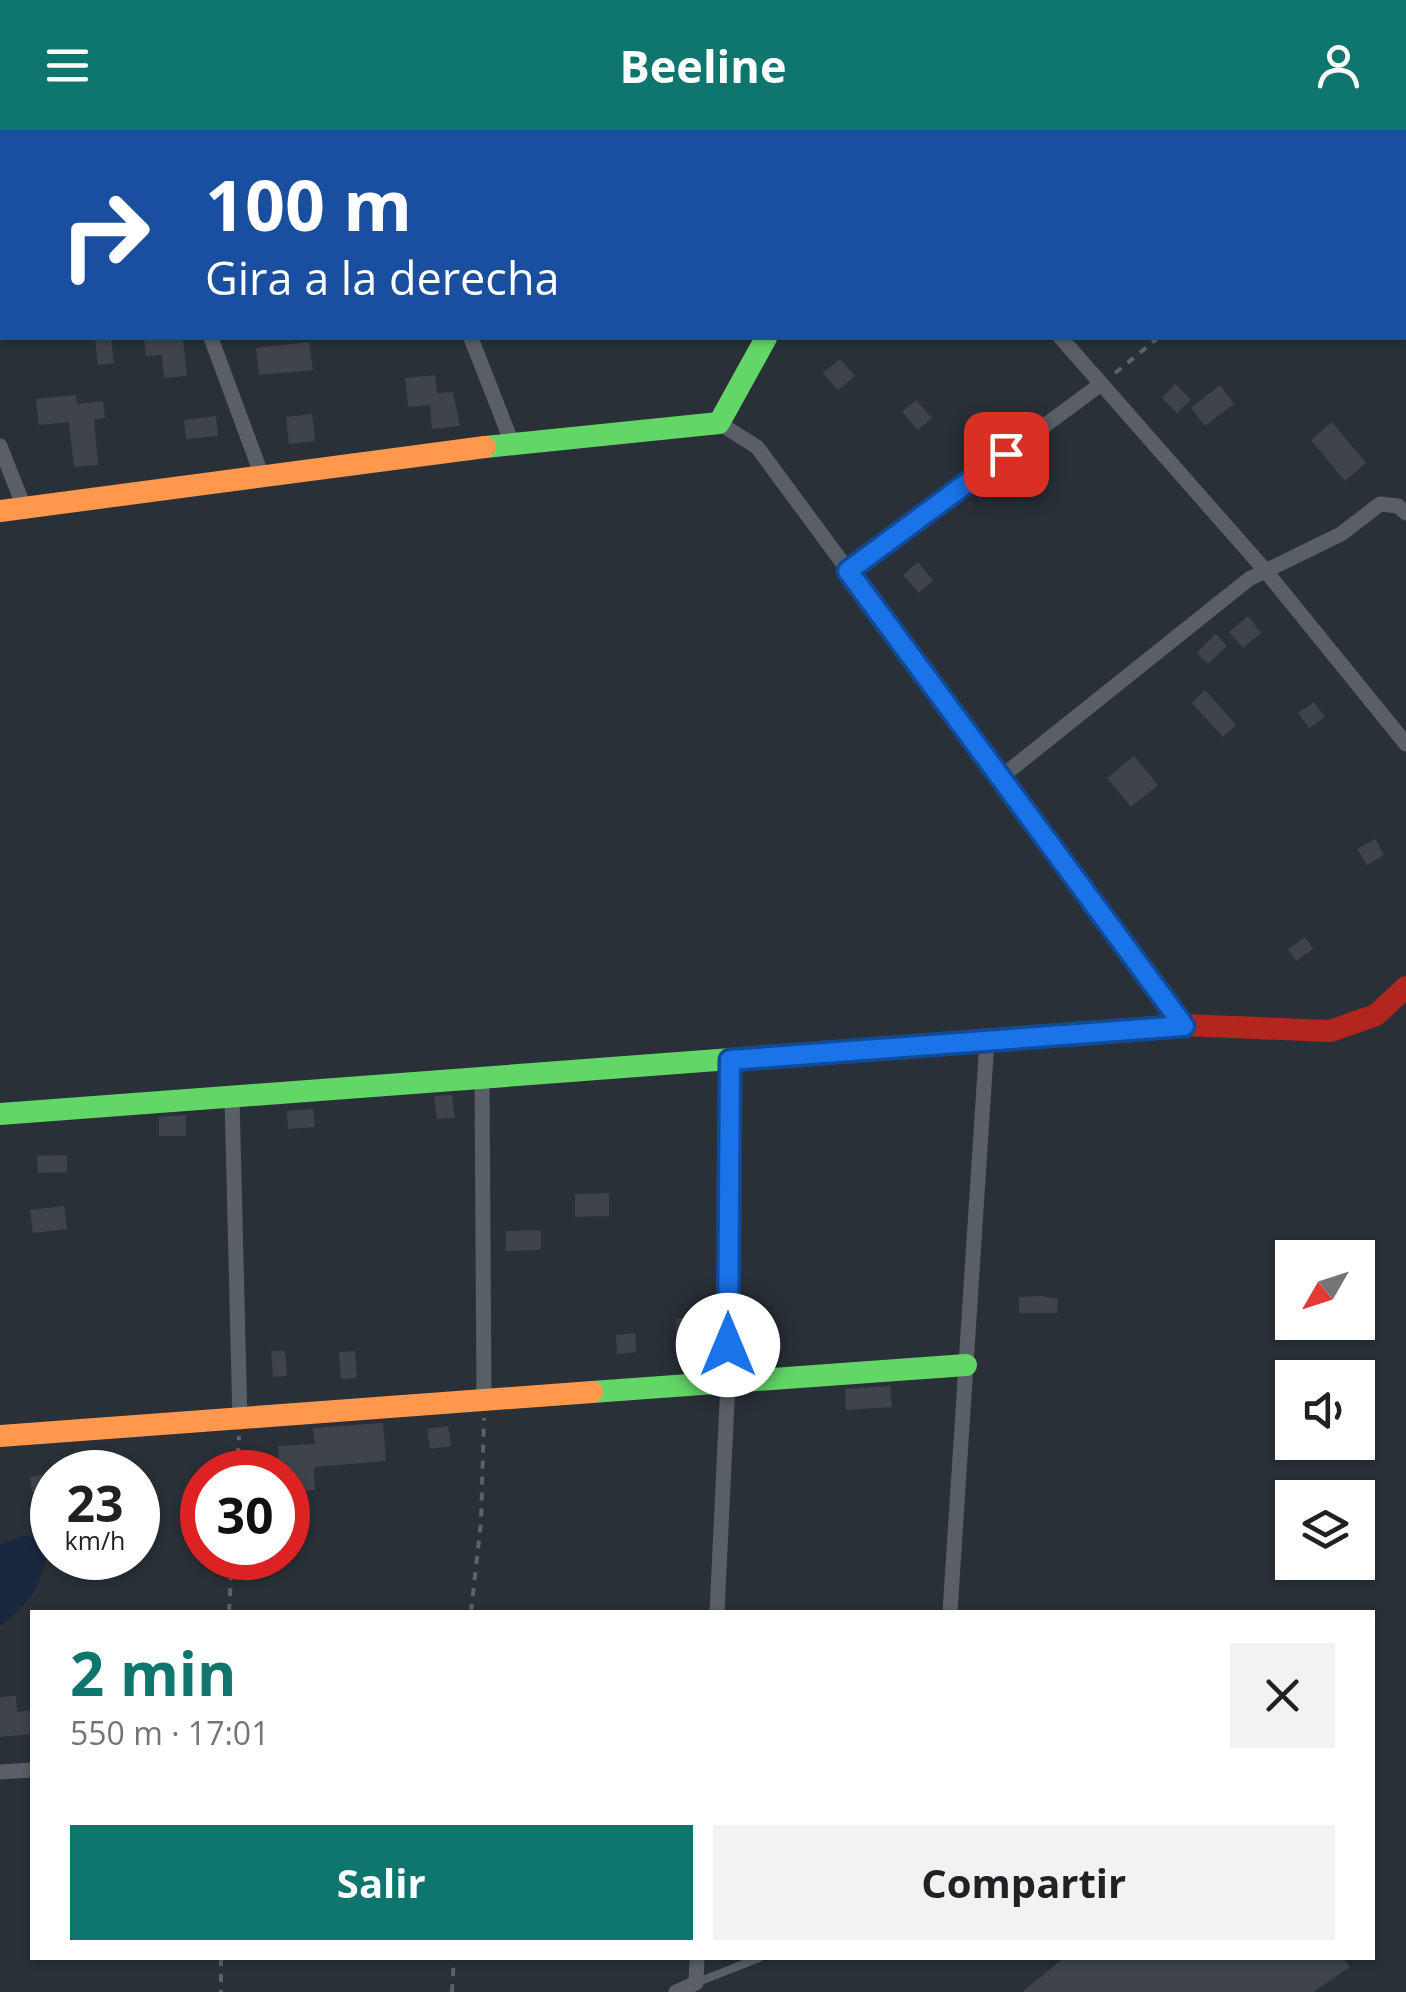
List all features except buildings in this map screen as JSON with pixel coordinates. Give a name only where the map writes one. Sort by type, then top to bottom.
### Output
[{"type":"street","points":[[212,340],[262,476]]},
{"type":"street","points":[[472,340],[512,442]]},
{"type":"street","points":[[720,423],[765,340]]},
{"type":"street","points":[[1063,340],[1264,570],[1406,744]]},
{"type":"street","points":[[848,571],[1102,384]]},
{"type":"street","points":[[0,510],[512,442],[720,423],[757,446],[1184,1026]]},
{"type":"street","points":[[0,446],[24,507]]},
{"type":"street","points":[[1000,778],[1264,570],[1341,534],[1380,504],[1391,504],[1406,512]]},
{"type":"street","points":[[0,1114],[1184,1026],[1330,1031],[1376,1015],[1406,987]]},
{"type":"street","points":[[950,1610],[987,1040]]},
{"type":"street","points":[[717,1610],[728,1381],[730,1060]]},
{"type":"street","points":[[482,1078],[484,1398]]},
{"type":"street","points":[[232,1097],[240,1422]]},
{"type":"street","points":[[0,1436],[240,1422],[484,1398],[966,1365]]},
{"type":"street","points":[[0,1772],[30,1770]]},
{"type":"street","points":[[676,1992],[696,1983],[697,1960]]},
{"type":"lane","points":[[696,1983],[753,1960]]},
{"type":"path","points":[[1102,384],[1156,340]]},
{"type":"path","points":[[471,1610],[481,1522],[484,1398]]},
{"type":"path","points":[[238,1450],[240,1422]]},
{"type":"path","points":[[229,1610],[231,1580]]},
{"type":"path","points":[[221,1960],[222,1992]]},
{"type":"path","points":[[452,1992],[454,1960]]},
{"type":"water","points":[[22,1536],[30,1537],[30,1580],[39,1580],[20,1609],[0,1626],[0,1545]]},
{"type":"traffic: fast","points":[[485,447],[719,423],[765,340]]},
{"type":"traffic: fast","points":[[0,1114],[1184,1025]]},
{"type":"traffic: fast","points":[[592,1392],[966,1365]]},
{"type":"traffic: slow","points":[[0,511],[485,447]]},
{"type":"traffic: slow","points":[[0,1436],[592,1392]]},
{"type":"traffic: jam","points":[[1184,1025],[1330,1031],[1376,1015],[1406,987]]},
{"type":"route","points":[[728,1345],[730,1060],[1184,1026],[848,571],[1006,454]]}]
